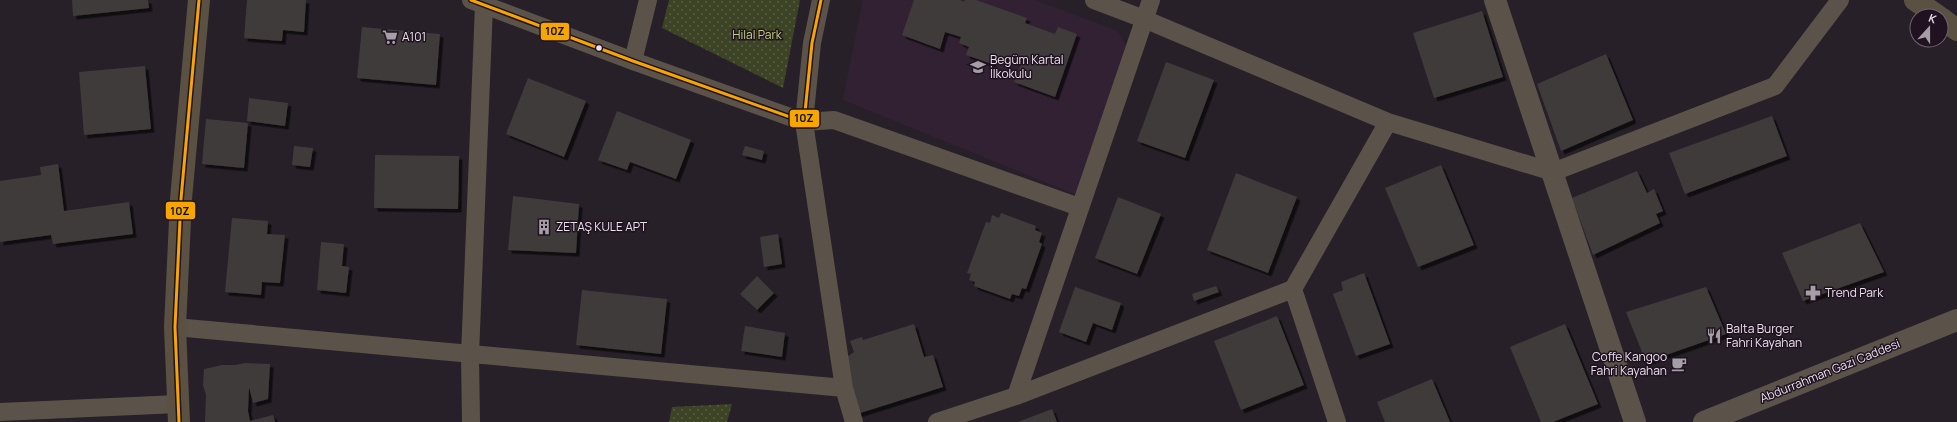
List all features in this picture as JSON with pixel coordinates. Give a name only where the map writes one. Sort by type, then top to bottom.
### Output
[{"type":"main road","points":[[178,413],[175,327],[181,199],[199,0]]},
{"type":"main road","points":[[1915,0],[1926,8]]},
{"type":"street","points":[[633,61],[648,0]]},
{"type":"street","points":[[821,0],[812,43],[804,122],[844,388],[854,422]]},
{"type":"street","points":[[1094,0],[1144,19],[1388,122],[1553,172],[1775,86],[1840,0]]},
{"type":"street","points":[[1016,396],[1079,207],[1151,0]]},
{"type":"street","points":[[1495,0],[1635,422]]},
{"type":"street","points":[[471,422],[470,355],[478,3],[633,61],[804,122],[834,120],[1079,207]]},
{"type":"street","points":[[937,422],[1016,396],[1293,289],[1388,122]]},
{"type":"street","points":[[1293,289],[1337,422]]},
{"type":"street","name":"Abdurrahman Gazi Caddesi","points":[[1704,422],[1957,320]]},
{"type":"street","points":[[175,327],[844,388]]},
{"type":"street","points":[[0,412],[178,413]]},
{"type":"shaded area","points":[[863,0],[1035,0],[1118,31],[1128,48],[1077,195],[843,100]]},
{"type":"green space","name":"Hilal Park","points":[[669,0],[800,0],[783,88],[662,28]]},
{"type":"green space","points":[[732,404],[727,422],[669,422],[672,407]]},
{"type":"building","points":[[72,0],[148,0],[149,8],[73,16]]},
{"type":"building","points":[[247,0],[306,0],[304,32],[283,30],[282,41],[244,38]]},
{"type":"building","points":[[914,0],[960,0],[964,2],[965,0],[976,0],[1027,18],[1025,23],[1055,34],[1058,27],[1077,34],[1055,97],[1014,82],[1022,62],[1007,57],[1005,61],[995,57],[992,64],[966,55],[969,47],[959,43],[961,37],[945,32],[940,49],[902,35]]},
{"type":"building","points":[[1482,11],[1503,77],[1434,98],[1413,33]]},
{"type":"building","points":[[362,27],[440,34],[436,85],[357,78]]},
{"type":"building","points":[[1606,54],[1633,120],[1561,151],[1537,84]]},
{"type":"building","points":[[1166,62],[1214,80],[1185,158],[1137,141]]},
{"type":"building","points":[[145,66],[151,129],[84,135],[79,72]]},
{"type":"building","points":[[528,78],[586,101],[564,157],[506,134]]},
{"type":"building","points":[[249,98],[288,103],[285,126],[247,121]]},
{"type":"building","points":[[617,111],[691,140],[676,179],[630,162],[627,170],[598,160]]},
{"type":"building","points":[[1772,116],[1787,156],[1685,194],[1669,153]]},
{"type":"building","points":[[206,119],[248,123],[244,168],[202,164]]},
{"type":"building","points":[[294,146],[313,148],[310,167],[292,165]]},
{"type":"building","points":[[745,146],[764,151],[762,160],[742,155]]},
{"type":"building","points":[[375,155],[459,156],[458,209],[374,208]]},
{"type":"building","points":[[58,164],[64,211],[129,202],[133,234],[53,244],[51,235],[0,242],[0,181],[41,175],[40,167]]},
{"type":"building","points":[[1441,165],[1474,245],[1418,267],[1385,188]]},
{"type":"building","points":[[1637,171],[1647,193],[1654,189],[1663,211],[1656,214],[1660,223],[1593,255],[1572,198]]},
{"type":"building","points":[[1236,173],[1297,197],[1268,273],[1207,250]]},
{"type":"building","name":"ZETAŞ KULE APT","points":[[513,196],[579,204],[576,253],[508,250]]},
{"type":"building","points":[[1118,197],[1161,214],[1137,274],[1095,258]]},
{"type":"building","points":[[1001,213],[1036,226],[1035,230],[1042,233],[1039,242],[1042,244],[1026,289],[1022,288],[1019,296],[1012,294],[1010,299],[974,286],[975,282],[969,280],[971,274],[967,273],[986,222],[990,223],[992,215],[999,218]]},
{"type":"building","points":[[232,218],[268,221],[267,234],[285,235],[280,283],[262,282],[261,295],[225,292]]},
{"type":"building","points":[[1860,223],[1884,272],[1803,301],[1782,253]]},
{"type":"building","points":[[778,234],[782,264],[764,267],[760,237]]},
{"type":"building","points":[[321,242],[344,244],[342,266],[349,267],[346,293],[317,290]]},
{"type":"building","points":[[1364,273],[1390,344],[1356,356],[1333,294],[1343,290],[1341,282]]},
{"type":"building","points":[[757,276],[774,293],[757,310],[740,294]]},
{"type":"building","points":[[1216,286],[1219,292],[1194,301],[1192,294]]},
{"type":"building","points":[[1075,287],[1121,303],[1112,330],[1093,323],[1086,342],[1059,332]]},
{"type":"building","points":[[1706,287],[1726,334],[1646,362],[1626,312]]},
{"type":"building","points":[[582,290],[667,299],[661,354],[576,345]]},
{"type":"building","points":[[1277,316],[1304,385],[1241,410],[1214,341]]},
{"type":"building","points":[[914,324],[924,357],[933,355],[943,387],[857,414],[847,357],[854,352],[850,341],[862,337],[863,340]]},
{"type":"building","points":[[1565,324],[1598,404],[1553,422],[1541,422],[1510,347]]},
{"type":"building","points":[[745,326],[785,333],[782,357],[741,351]]},
{"type":"building","points":[[246,363],[270,364],[268,399],[253,403],[249,387],[248,411],[250,421],[273,415],[275,422],[205,422],[206,395],[203,385],[204,369],[222,365]]},
{"type":"building","points":[[1432,379],[1450,422],[1385,422],[1377,402]]},
{"type":"building","points":[[1052,409],[1057,422],[1018,422]]},
{"type":"transit line","name":"10Z","points":[[179,422],[175,327],[181,199],[199,0]]},
{"type":"transit line","name":"10Z","points":[[471,0],[633,61],[804,122],[812,43],[821,0]]},
{"type":"place","name":"A101","points":[[390,37]]},
{"type":"place","name":"Begüm Kartal İlkokulu","points":[[978,67]]},
{"type":"place","name":"ZETAŞ KULE APT","points":[[544,227]]},
{"type":"place","name":"Trend Park","points":[[1813,293]]},
{"type":"place","name":"Balta Burger Fahri Kayahan","points":[[1714,336]]},
{"type":"place","name":"Coffe Kangoo Fahri Kayahan","points":[[1679,364]]}]
